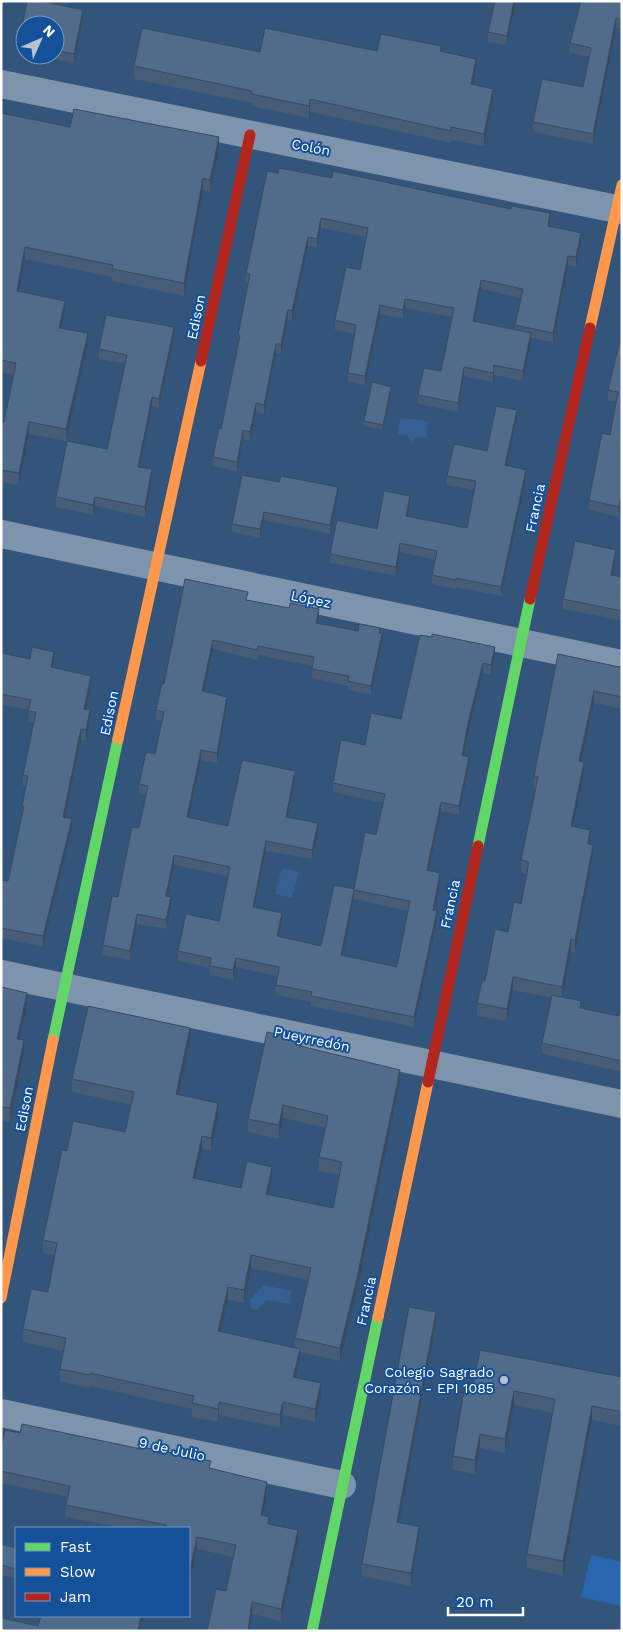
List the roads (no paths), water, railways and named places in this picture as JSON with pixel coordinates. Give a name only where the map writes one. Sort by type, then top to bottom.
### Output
[{"type":"street","name":"Colón","points":[[1,84],[250,134],[620,201]]},
{"type":"street","name":"Edison","points":[[1,1298],[64,987],[250,134]]},
{"type":"street","name":"Francia","points":[[312,1631],[521,643],[620,201]]},
{"type":"street","name":"López","points":[[1,534],[622,664]]},
{"type":"street","name":"Pueyrredón","points":[[1,974],[622,1104]]},
{"type":"street","name":"9 de Julio","points":[[1,1413],[342,1485]]},
{"type":"place","name":"Colegio Sagrado Corazón - EPI 1085","points":[[504,1380]]}]
